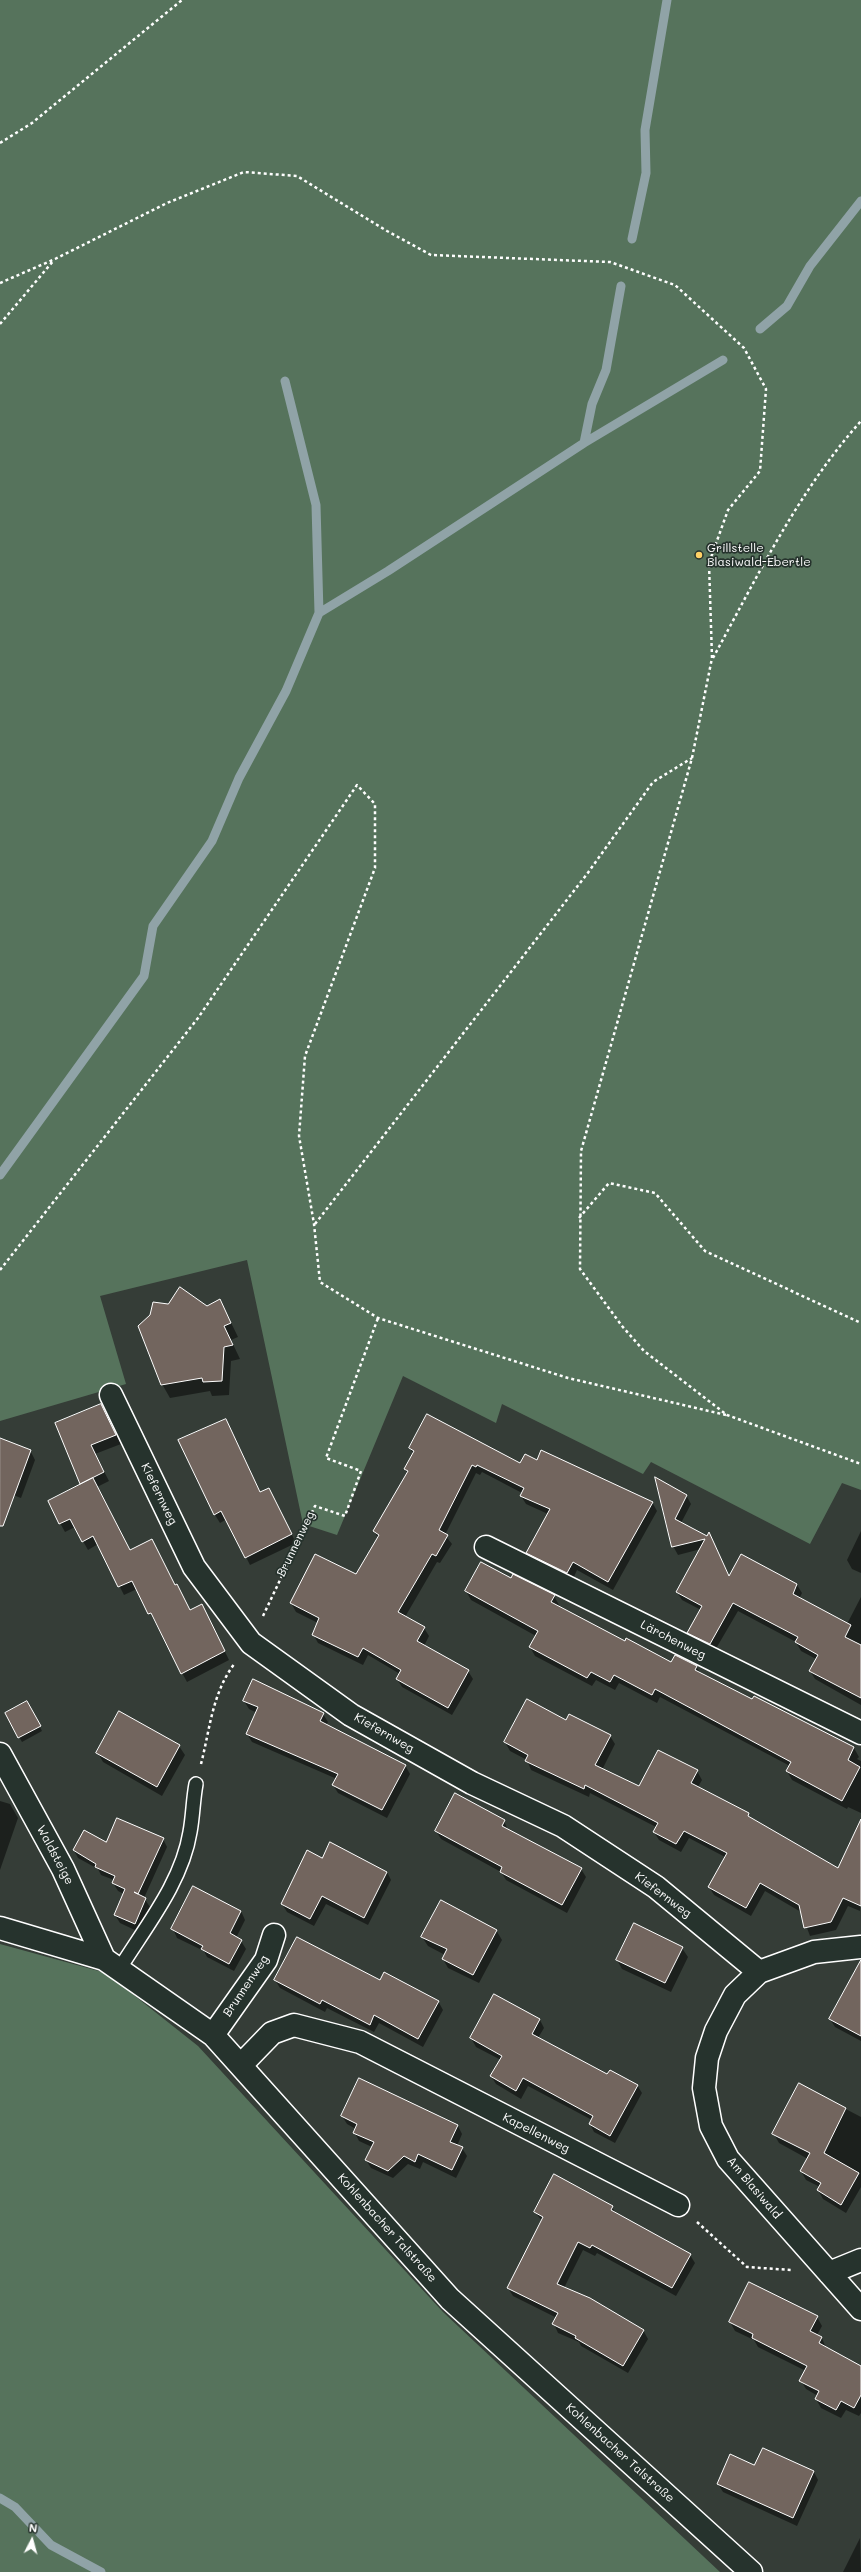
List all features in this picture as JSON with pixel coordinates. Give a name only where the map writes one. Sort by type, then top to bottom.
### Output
[{"type":"street","name":"Kiefernweg","points":[[111,1395],[194,1567],[252,1643],[351,1715],[472,1783],[563,1826],[656,1887],[759,1972]]},
{"type":"street","name":"Lärchenweg","points":[[486,1546],[861,1733]]},
{"type":"street","name":"Waldsteige","points":[[0,1754],[63,1869],[112,1963]]},
{"type":"street","name":"Kohlenbacher Talstraße","points":[[0,1928],[112,1963],[213,2035],[450,2299],[751,2572]]},
{"type":"street","name":"Brunnenweg","points":[[213,2035],[266,1960],[274,1935]]},
{"type":"street","name":"Am Blasiwald","points":[[861,1947],[814,1952],[759,1972],[735,1995],[716,2031],[707,2058],[704,2088],[711,2126],[728,2158],[861,2309]]},
{"type":"street","name":"Kapellenweg","points":[[241,2066],[272,2033],[294,2025],[360,2042],[678,2205]]},
{"type":"street","points":[[829,2273],[861,2260]]},
{"type":"lane","points":[[112,1963],[170,1886],[182,1860],[190,1832],[196,1784]]},
{"type":"path","points":[[0,143],[32,122],[182,0]]},
{"type":"path","points":[[0,283],[55,259],[167,203],[244,172],[297,176],[387,231],[432,255],[610,262],[675,285],[744,348],[766,389],[760,472],[728,510],[709,563],[712,658],[692,758],[581,1151],[579,1218],[580,1269],[622,1326],[644,1351],[727,1415]]},
{"type":"path","points":[[0,324],[55,259]]},
{"type":"path","points":[[712,658],[777,542],[838,446],[861,420]]},
{"type":"path","points":[[314,1224],[587,874],[653,782],[692,758]]},
{"type":"path","points":[[0,1270],[198,1018],[357,785],[375,804],[375,868],[305,1056],[299,1136],[314,1224],[320,1282],[378,1318],[568,1378],[727,1415],[861,1464]]},
{"type":"path","points":[[579,1218],[609,1183],[656,1193],[705,1252],[861,1323]]},
{"type":"path","name":"Brunnenweg","points":[[196,1784],[215,1700],[229,1672],[252,1643],[281,1574],[314,1506],[345,1516],[361,1471],[326,1458],[378,1318]]},
{"type":"path","points":[[678,2205],[747,2267],[829,2273]]},
{"type":"green space","points":[[0,0],[861,0],[861,1490],[842,1483],[810,1544],[651,1462],[643,1474],[502,1404],[496,1423],[403,1376],[337,1535],[303,1524],[247,1260],[100,1296],[126,1384],[0,1421]]},
{"type":"green space","points":[[0,1944],[106,1973],[198,2046],[443,2312],[720,2572],[0,2572]]},
{"type":"building","points":[[180,1287],[207,1306],[220,1299],[231,1323],[224,1326],[233,1345],[224,1347],[222,1381],[203,1382],[202,1378],[161,1385],[138,1326],[150,1315],[153,1302],[168,1304]]},
{"type":"building","points":[[101,1404],[116,1435],[91,1445],[104,1472],[80,1484],[55,1423]]},
{"type":"building","points":[[427,1414],[520,1463],[525,1454],[537,1460],[541,1450],[653,1502],[608,1582],[573,1562],[567,1573],[526,1553],[550,1509],[520,1496],[524,1488],[477,1465],[476,1467],[472,1465],[439,1530],[448,1535],[436,1556],[432,1554],[398,1612],[425,1627],[417,1641],[469,1670],[448,1708],[396,1679],[401,1670],[363,1648],[358,1657],[312,1635],[319,1618],[290,1603],[315,1554],[356,1574],[379,1535],[373,1531],[408,1471],[404,1469],[414,1451],[409,1448]]},
{"type":"building","points":[[226,1419],[260,1492],[269,1488],[292,1534],[245,1558],[221,1511],[214,1515],[178,1440]]},
{"type":"building","points":[[0,1438],[31,1450],[3,1526],[0,1526]]},
{"type":"building","points":[[655,1477],[687,1495],[675,1519],[707,1536],[709,1532],[729,1576],[741,1554],[797,1584],[793,1594],[851,1625],[845,1637],[861,1645],[861,1698],[809,1671],[818,1655],[795,1642],[798,1637],[733,1603],[710,1644],[687,1633],[702,1606],[676,1592],[705,1539],[672,1547]]},
{"type":"building","points":[[93,1478],[130,1550],[152,1539],[175,1585],[177,1584],[190,1610],[202,1604],[225,1651],[181,1674],[151,1613],[148,1614],[132,1581],[118,1587],[93,1536],[82,1542],[70,1519],[59,1524],[48,1501]]},
{"type":"building","points":[[481,1562],[511,1578],[513,1574],[555,1595],[551,1602],[625,1641],[626,1638],[671,1662],[675,1655],[697,1666],[695,1670],[752,1699],[754,1696],[854,1747],[848,1760],[860,1767],[842,1801],[786,1771],[791,1762],[655,1689],[652,1695],[614,1675],[610,1682],[591,1672],[587,1678],[529,1647],[538,1631],[465,1591]]},
{"type":"building","points":[[253,1679],[324,1713],[320,1721],[406,1765],[382,1810],[332,1785],[338,1774],[246,1734],[258,1707],[243,1701]]},
{"type":"building","points":[[527,1699],[566,1720],[569,1714],[611,1735],[595,1765],[639,1786],[658,1750],[698,1770],[691,1783],[749,1813],[748,1816],[838,1868],[861,1819],[861,1906],[843,1898],[831,1922],[804,1928],[799,1905],[760,1883],[746,1908],[708,1887],[727,1853],[684,1831],[676,1844],[653,1832],[658,1823],[585,1785],[584,1789],[525,1761],[528,1755],[504,1742]]},
{"type":"building","points":[[27,1701],[41,1726],[18,1738],[5,1713]]},
{"type":"building","points":[[119,1711],[180,1745],[157,1787],[96,1753]]},
{"type":"building","points":[[455,1793],[505,1820],[502,1826],[582,1868],[562,1905],[500,1872],[502,1867],[435,1831]]},
{"type":"building","points":[[117,1818],[164,1838],[138,1894],[146,1898],[135,1924],[114,1915],[125,1889],[112,1883],[115,1876],[95,1867],[96,1864],[73,1850],[84,1830],[106,1842]]},
{"type":"building","points":[[330,1842],[387,1872],[364,1918],[322,1896],[310,1919],[281,1904],[307,1850],[322,1858]]},
{"type":"building","points":[[193,1886],[241,1911],[230,1933],[242,1940],[229,1964],[201,1949],[203,1946],[171,1929]]},
{"type":"building","points":[[441,1900],[497,1930],[473,1975],[442,1959],[447,1949],[421,1937]]},
{"type":"building","points":[[634,1923],[683,1947],[665,1983],[616,1960]]},
{"type":"building","points":[[297,1937],[380,1980],[384,1972],[439,2001],[418,2039],[374,2015],[370,2025],[322,2000],[320,2004],[274,1980]]},
{"type":"building","points":[[861,1960],[861,2036],[829,2019]]},
{"type":"building","points":[[494,1994],[540,2019],[532,2034],[607,2074],[610,2070],[638,2085],[610,2136],[589,2124],[593,2116],[523,2078],[516,2091],[490,2076],[502,2056],[470,2038]]},
{"type":"building","points":[[359,2078],[458,2125],[450,2142],[463,2147],[452,2170],[418,2154],[415,2162],[404,2156],[388,2171],[365,2160],[374,2142],[353,2133],[357,2124],[341,2116]]},
{"type":"building","points":[[799,2083],[846,2108],[824,2153],[859,2173],[841,2205],[817,2190],[821,2183],[800,2171],[810,2153],[772,2134]]},
{"type":"building","points":[[554,2174],[613,2206],[611,2210],[691,2254],[672,2288],[592,2245],[590,2248],[578,2242],[557,2284],[590,2298],[644,2330],[623,2366],[575,2338],[576,2336],[552,2324],[558,2313],[507,2288],[543,2217],[534,2212]]},
{"type":"building","points":[[749,2282],[818,2316],[810,2331],[822,2337],[819,2343],[861,2366],[861,2395],[854,2408],[841,2401],[836,2410],[815,2399],[819,2391],[799,2381],[807,2366],[752,2338],[753,2334],[729,2322]]},
{"type":"building","points":[[763,2448],[814,2471],[793,2518],[717,2484],[730,2454],[754,2465]]},
{"type":"waterway","points":[[632,239],[646,173],[645,130],[667,0]]},
{"type":"waterway","points":[[760,329],[787,306],[810,266],[861,201]]},
{"type":"waterway","points":[[584,443],[592,404],[606,370],[621,286]]},
{"type":"waterway","points":[[319,613],[388,571],[584,443],[723,360]]},
{"type":"waterway","points":[[0,1175],[144,976],[153,926],[212,841],[239,778],[286,691],[319,613],[316,505],[285,381]]},
{"type":"waterway","points":[[0,2498],[15,2507],[51,2545],[101,2572]]},
{"type":"place","name":"Grillstelle Blasiwald-Ebertle","points":[[699,555]]}]
